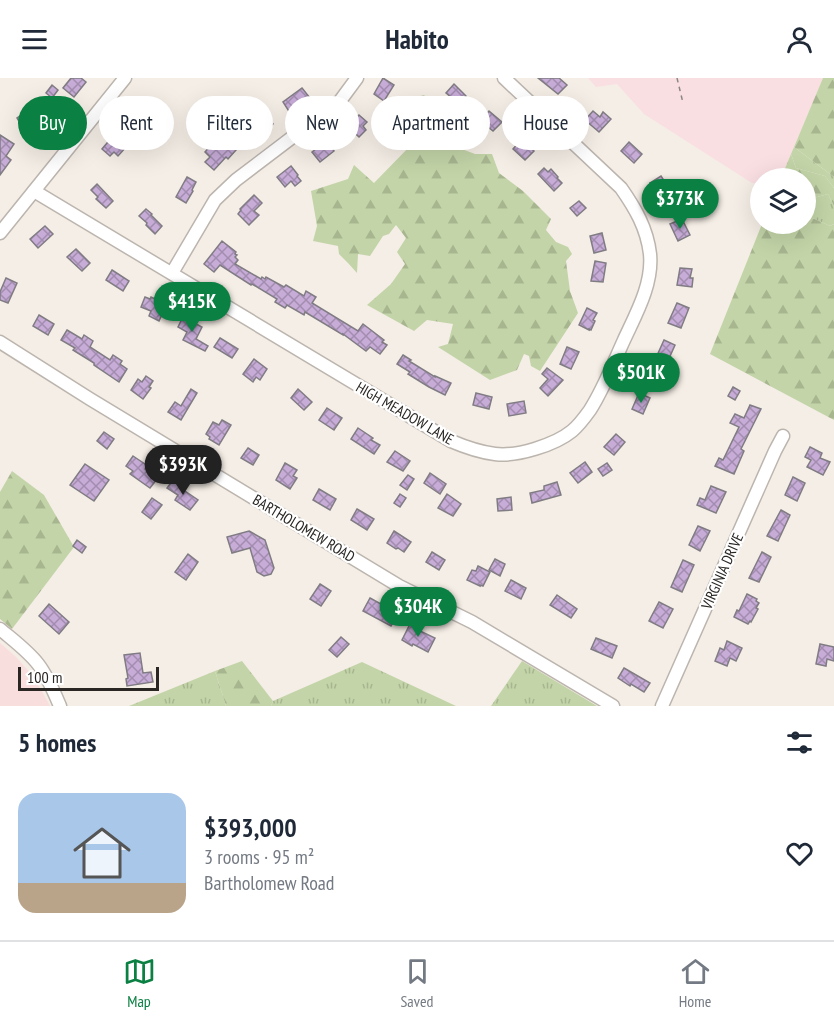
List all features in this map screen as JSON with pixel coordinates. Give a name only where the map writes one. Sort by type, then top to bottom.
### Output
[{"type":"street","points":[[0,233],[125,78]]},
{"type":"street","points":[[172,273],[215,200],[236,180],[340,101],[357,78]]},
{"type":"street","name":"HIGH MEADOW LANE","points":[[34,191],[451,441],[473,450],[497,455],[524,452],[548,444],[572,431],[589,412],[641,303],[648,279],[650,255],[644,229],[635,208],[621,188],[504,78]]},
{"type":"street","name":"BARTHOLOMEW ROAD","points":[[0,342],[399,586],[472,622],[613,706]]},
{"type":"street","name":"VIRGINIA DRIVE","points":[[662,706],[783,436]]},
{"type":"street","points":[[0,629],[39,665],[60,706]]},
{"type":"path","points":[[677,78],[683,103]]},
{"type":"shaded area","points":[[588,78],[823,78],[785,168],[750,168],[750,182],[644,114],[617,84],[596,87]]},
{"type":"shaded area","points":[[0,643],[31,674],[50,706],[0,706]]},
{"type":"green space","points":[[823,78],[834,78],[834,177],[794,147]]},
{"type":"green space","points":[[794,147],[834,177],[834,188],[825,176],[816,174],[816,168],[796,168],[791,154]]},
{"type":"green space","points":[[406,150],[464,150],[475,154],[492,154],[499,173],[523,191],[551,219],[546,230],[556,242],[568,247],[572,254],[566,261],[570,291],[578,313],[540,371],[531,366],[529,356],[524,354],[517,370],[490,380],[438,347],[448,344],[453,324],[427,320],[414,331],[367,305],[391,284],[405,264],[397,252],[406,238],[396,225],[389,234],[383,236],[370,256],[358,254],[357,273],[339,254],[338,246],[313,241],[317,226],[311,191],[348,179],[354,165],[374,183]]},
{"type":"green space","points":[[791,154],[796,168],[785,168]]},
{"type":"green space","points":[[816,174],[825,176],[834,188],[834,206],[828,194],[816,197]]},
{"type":"green space","points":[[828,194],[834,206],[834,224],[830,226],[816,220],[816,197]]},
{"type":"green space","points":[[816,220],[830,226],[834,224],[834,420],[710,354],[758,234],[816,234]]},
{"type":"green space","points":[[12,471],[44,495],[74,547],[12,629],[0,619],[0,492]]},
{"type":"green space","points":[[242,661],[273,701],[271,706],[226,706],[215,671]]},
{"type":"green space","points":[[522,661],[597,706],[491,706]]},
{"type":"green space","points":[[362,662],[456,706],[271,706],[273,701]]},
{"type":"green space","points":[[215,671],[226,706],[129,706]]},
{"type":"building","points":[[71,78],[81,78],[86,82],[75,96],[63,88]]},
{"type":"building","points":[[383,78],[394,85],[387,96],[374,94]]},
{"type":"building","points":[[538,78],[559,78],[567,85],[558,94]]},
{"type":"building","points":[[454,84],[466,96],[450,96],[446,93]]},
{"type":"building","points":[[52,85],[58,90],[54,96],[46,93]]},
{"type":"building","points":[[302,88],[308,96],[291,96]]},
{"type":"building","points":[[593,111],[600,117],[603,112],[611,119],[599,132],[589,123],[589,116]]},
{"type":"building","points":[[490,112],[502,122],[493,131],[490,128]]},
{"type":"building","points":[[359,115],[367,122],[363,126],[366,130],[359,137]]},
{"type":"building","points":[[0,135],[14,144],[6,156],[11,160],[0,175]]},
{"type":"building","points":[[629,142],[642,154],[634,163],[621,151]]},
{"type":"building","points":[[103,150],[123,150],[118,156],[114,152],[110,156]]},
{"type":"building","points":[[207,150],[236,150],[214,170],[205,162],[210,157],[205,152]]},
{"type":"building","points":[[315,150],[334,151],[320,162],[312,152]]},
{"type":"building","points":[[514,150],[534,151],[525,160]]},
{"type":"building","points":[[291,166],[301,181],[295,186],[291,181],[285,187],[277,177]]},
{"type":"building","points":[[544,168],[548,172],[551,169],[562,183],[554,191],[538,174]]},
{"type":"building","points":[[661,176],[670,190],[659,197],[650,183]]},
{"type":"building","points":[[187,177],[196,182],[186,203],[176,197]]},
{"type":"building","points":[[97,184],[113,201],[106,208],[96,199],[98,197],[91,190]]},
{"type":"building","points":[[254,195],[262,203],[254,211],[259,215],[249,225],[238,214]]},
{"type":"building","points":[[579,201],[586,208],[577,216],[570,208]]},
{"type":"building","points":[[146,209],[162,226],[155,234],[139,216]]},
{"type":"building","points":[[682,219],[690,235],[678,241],[670,224]]},
{"type":"building","points":[[45,226],[53,234],[38,248],[30,239]]},
{"type":"building","points":[[602,233],[606,250],[594,253],[590,236]]},
{"type":"building","points":[[222,241],[236,252],[235,257],[238,260],[235,264],[261,279],[266,277],[304,296],[306,291],[316,297],[312,303],[358,331],[363,324],[387,345],[380,354],[370,347],[366,351],[343,334],[305,312],[304,315],[287,305],[285,308],[275,302],[277,299],[220,265],[214,272],[204,264]]},
{"type":"building","points":[[76,249],[90,263],[82,271],[67,257]]},
{"type":"building","points":[[595,261],[606,263],[603,282],[591,281]]},
{"type":"building","points":[[680,268],[692,269],[690,278],[693,278],[692,287],[677,285]]},
{"type":"building","points":[[112,270],[129,281],[123,291],[106,280]]},
{"type":"building","points":[[6,278],[17,283],[8,303],[0,300],[0,292]]},
{"type":"building","points":[[145,297],[162,302],[160,306],[165,308],[159,321],[149,316],[151,311],[141,307]]},
{"type":"building","points":[[677,303],[689,308],[681,328],[668,323]]},
{"type":"building","points":[[587,308],[597,313],[591,330],[579,325]]},
{"type":"building","points":[[39,315],[54,324],[48,335],[33,326]]},
{"type":"building","points":[[183,317],[202,327],[196,339],[208,346],[205,351],[183,340],[187,332],[178,327]]},
{"type":"building","points":[[67,330],[82,339],[84,335],[93,341],[90,347],[110,360],[113,355],[122,361],[120,364],[127,369],[119,382],[61,340]]},
{"type":"building","points":[[220,338],[238,349],[232,358],[214,347]]},
{"type":"building","points":[[664,340],[675,345],[662,374],[651,369]]},
{"type":"building","points":[[567,347],[579,352],[571,369],[560,364]]},
{"type":"building","points":[[403,355],[435,377],[451,383],[445,395],[408,374],[410,372],[397,364]]},
{"type":"building","points":[[254,359],[267,369],[260,380],[256,377],[253,382],[243,374]]},
{"type":"building","points":[[547,368],[563,380],[548,396],[540,388],[548,379],[542,374]]},
{"type":"building","points":[[146,376],[153,381],[143,399],[131,390],[138,379],[142,382]]},
{"type":"building","points":[[733,387],[740,391],[735,400],[728,396]]},
{"type":"building","points":[[191,389],[197,393],[181,420],[168,412],[175,402],[181,406]]},
{"type":"building","points":[[298,389],[312,402],[304,410],[291,398]]},
{"type":"building","points":[[476,393],[492,397],[489,409],[473,405]]},
{"type":"building","points":[[639,393],[650,398],[643,414],[632,409]]},
{"type":"building","points":[[524,401],[526,413],[509,416],[507,404]]},
{"type":"building","points":[[750,405],[761,409],[741,449],[744,451],[734,474],[715,466],[719,458],[723,460],[739,427],[730,423],[735,414],[744,418]]},
{"type":"building","points":[[327,408],[342,418],[334,430],[319,420]]},
{"type":"building","points":[[222,420],[231,425],[219,445],[209,439],[210,437],[206,434],[213,422],[219,425]]},
{"type":"building","points":[[358,428],[380,445],[374,454],[351,439]]},
{"type":"building","points":[[104,432],[114,439],[107,449],[97,441]]},
{"type":"building","points":[[616,434],[625,442],[614,455],[604,447]]},
{"type":"building","points":[[810,447],[822,453],[820,458],[830,462],[823,475],[807,467],[811,460],[805,457]]},
{"type":"building","points":[[248,448],[259,455],[253,465],[241,458]]},
{"type":"building","points":[[395,451],[410,461],[403,471],[387,462]]},
{"type":"building","points":[[133,456],[148,466],[145,469],[157,479],[150,488],[130,474],[133,471],[126,466]]},
{"type":"building","points":[[585,462],[592,472],[578,483],[570,473]]},
{"type":"building","points":[[285,463],[297,470],[293,476],[297,478],[290,489],[276,480]]},
{"type":"building","points":[[607,463],[612,470],[603,476],[598,469]]},
{"type":"building","points":[[85,464],[109,480],[94,501],[70,485]]},
{"type":"building","points":[[430,473],[446,484],[440,494],[424,483]]},
{"type":"building","points":[[408,475],[414,479],[407,490],[400,485]]},
{"type":"building","points":[[793,477],[805,483],[797,501],[785,495]]},
{"type":"building","points":[[173,480],[198,500],[190,510],[175,500],[178,495],[167,488]]},
{"type":"building","points":[[557,482],[561,495],[532,503],[530,493],[544,490],[544,486]]},
{"type":"building","points":[[711,486],[726,492],[716,513],[697,505],[700,498],[705,500]]},
{"type":"building","points":[[319,489],[336,499],[330,510],[313,500]]},
{"type":"building","points":[[400,494],[406,498],[400,507],[394,503]]},
{"type":"building","points":[[447,494],[461,504],[453,516],[438,508]]},
{"type":"building","points":[[511,497],[512,510],[498,511],[497,499]]},
{"type":"building","points":[[152,498],[162,505],[151,519],[142,512]]},
{"type":"building","points":[[357,509],[374,519],[367,530],[351,520]]},
{"type":"building","points":[[781,510],[790,515],[778,541],[767,536]]},
{"type":"building","points":[[698,526],[710,531],[700,551],[689,545]]},
{"type":"building","points":[[249,531],[265,540],[274,568],[271,574],[264,576],[257,572],[250,548],[232,553],[227,537]]},
{"type":"building","points":[[394,531],[411,542],[404,552],[387,543]]},
{"type":"building","points":[[77,540],[86,547],[82,553],[73,546]]},
{"type":"building","points":[[432,552],[445,560],[439,570],[426,562]]},
{"type":"building","points":[[762,552],[771,557],[759,582],[749,578]]},
{"type":"building","points":[[188,554],[198,562],[186,580],[175,572]]},
{"type":"building","points":[[495,559],[505,564],[500,576],[489,570]]},
{"type":"building","points":[[683,560],[694,565],[682,592],[671,587]]},
{"type":"building","points":[[478,566],[490,572],[483,586],[467,580],[472,570],[476,571]]},
{"type":"building","points":[[511,580],[526,588],[521,599],[505,591]]},
{"type":"building","points":[[320,584],[331,591],[321,606],[310,599]]},
{"type":"building","points":[[747,594],[757,599],[759,603],[756,608],[758,609],[748,624],[734,617]]},
{"type":"building","points":[[557,595],[577,609],[571,618],[550,605]]},
{"type":"building","points":[[370,598],[399,612],[391,626],[363,611]]},
{"type":"building","points":[[659,602],[673,609],[663,628],[649,621]]},
{"type":"building","points":[[49,604],[69,622],[59,634],[39,616]]},
{"type":"building","points":[[410,624],[435,638],[428,652],[402,640]]},
{"type":"building","points":[[341,637],[349,644],[337,657],[329,650]]},
{"type":"building","points":[[596,638],[617,646],[612,658],[591,649]]},
{"type":"building","points":[[727,641],[742,648],[736,661],[730,658],[727,666],[715,661],[720,648],[724,650]]},
{"type":"building","points":[[820,644],[834,647],[834,661],[827,659],[826,666],[816,664]]},
{"type":"building","points":[[140,653],[143,673],[151,672],[153,682],[127,686],[124,655]]},
{"type":"building","points":[[624,668],[650,683],[644,692],[618,678]]}]
